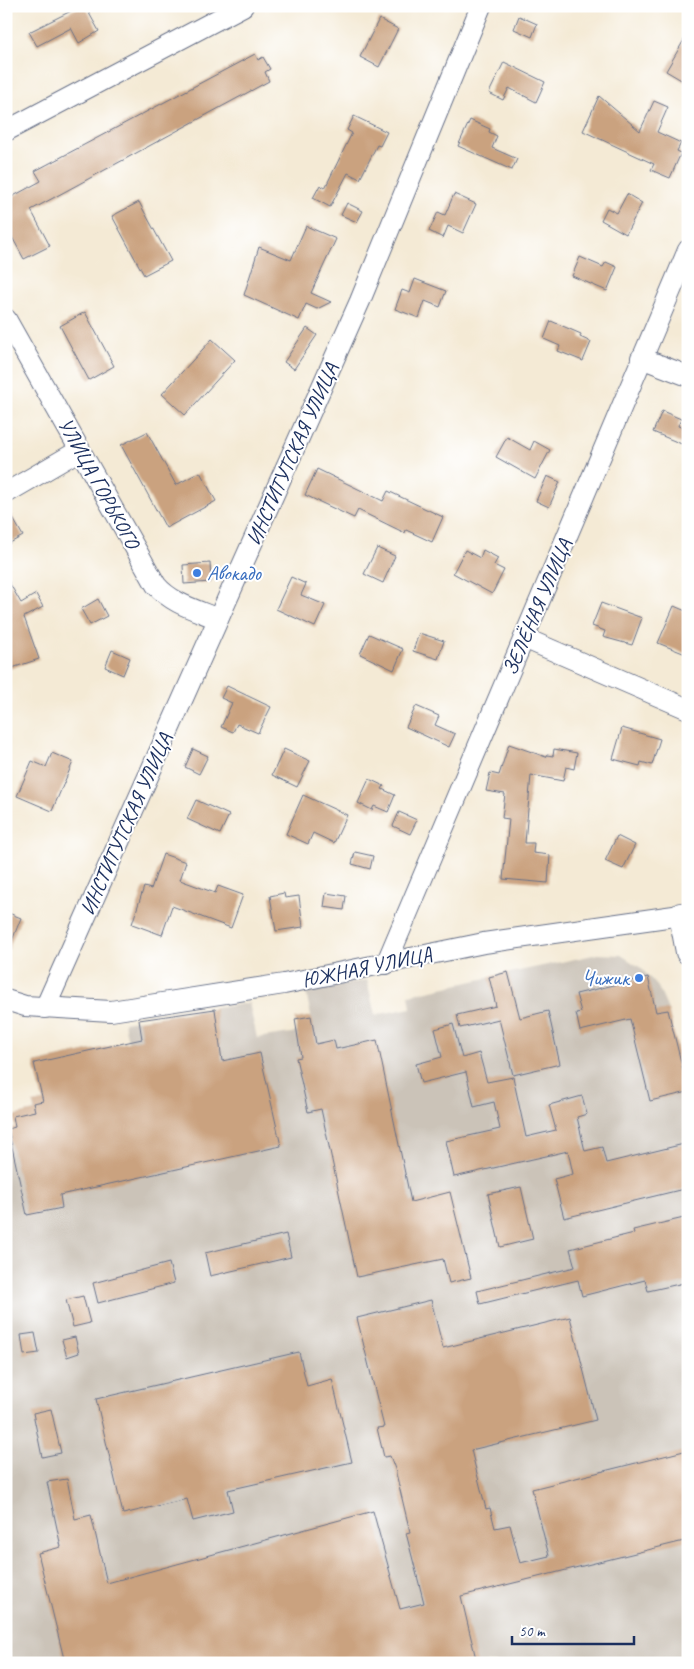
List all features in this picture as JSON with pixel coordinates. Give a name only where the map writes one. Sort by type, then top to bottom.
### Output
[{"type":"street","points":[[6,131],[243,6]]},
{"type":"street","name":"ИНСТИТУТСКАЯ УЛИЦА","points":[[45,1008],[360,301],[481,6]]},
{"type":"street","name":"ЗЕЛЁНАЯ УЛИЦА","points":[[386,964],[688,250]]},
{"type":"street","name":"УЛИЦА ГОРЬКОГО","points":[[6,318],[160,590],[176,602],[218,619]]},
{"type":"street","points":[[641,358],[688,376]]},
{"type":"street","points":[[6,493],[80,450]]},
{"type":"street","points":[[524,638],[688,709]]},
{"type":"street","points":[[684,915],[688,952]]},
{"type":"street","name":"ЮЖНАЯ УЛИЦА","points":[[6,1000],[25,1006],[111,1011],[262,988],[484,943],[684,915]]},
{"type":"shaded area","points":[[598,954],[621,955],[641,968],[658,987],[668,1010],[688,1090],[688,1663],[6,1663],[6,1129],[15,1127],[13,1116],[34,1111],[33,1103],[43,1101],[34,1063],[128,1042],[124,1022],[249,1003],[257,1038],[298,1032],[295,1020],[311,1016],[306,992],[367,980],[375,1015],[411,1008],[409,995]]},
{"type":"building","points":[[81,6],[85,6],[99,31],[79,43],[71,28],[37,46],[29,32]]},
{"type":"building","points":[[519,16],[537,24],[532,37],[514,29]]},
{"type":"building","points":[[379,19],[398,29],[379,67],[360,57]]},
{"type":"building","points":[[688,33],[688,84],[666,71]]},
{"type":"building","points":[[255,54],[258,60],[263,57],[270,69],[265,72],[269,81],[31,210],[50,246],[24,259],[6,226],[6,200],[41,181],[35,171]]},
{"type":"building","points":[[504,62],[545,82],[536,102],[509,88],[503,100],[489,93]]},
{"type":"building","points":[[599,96],[640,131],[654,101],[668,107],[657,132],[681,143],[677,151],[681,153],[670,178],[651,170],[654,164],[583,131]]},
{"type":"building","points":[[354,116],[387,132],[380,146],[377,145],[360,179],[348,173],[330,207],[313,198],[320,185],[325,188],[352,133],[347,130]]},
{"type":"building","points":[[470,120],[490,129],[489,132],[497,136],[492,148],[517,159],[512,170],[458,146]]},
{"type":"building","points":[[454,194],[476,204],[463,233],[448,226],[443,238],[429,231],[438,212],[445,215]]},
{"type":"building","points":[[627,194],[642,203],[626,234],[601,220],[607,208],[617,213]]},
{"type":"building","points":[[139,202],[171,261],[144,275],[112,216]]},
{"type":"building","points":[[347,203],[363,211],[357,222],[341,215]]},
{"type":"building","points":[[306,226],[336,239],[311,293],[331,302],[317,309],[306,304],[299,320],[244,295],[259,247],[291,260]]},
{"type":"building","points":[[580,257],[603,267],[606,262],[617,267],[607,291],[572,276]]},
{"type":"building","points":[[415,279],[446,291],[440,307],[425,301],[419,318],[395,309],[402,290],[410,293]]},
{"type":"building","points":[[85,312],[114,366],[89,380],[60,326]]},
{"type":"building","points":[[551,321],[581,334],[580,337],[591,342],[583,361],[558,351],[560,346],[544,339]]},
{"type":"building","points":[[307,328],[317,335],[294,369],[284,362]]},
{"type":"building","points":[[212,339],[235,360],[185,415],[162,394]]},
{"type":"building","points":[[662,411],[681,419],[678,426],[688,430],[684,445],[653,432]]},
{"type":"building","points":[[147,432],[176,485],[200,472],[216,501],[166,528],[121,445]]},
{"type":"building","points":[[507,437],[530,450],[534,441],[550,450],[535,479],[496,457]]},
{"type":"building","points":[[317,469],[383,501],[388,491],[443,517],[432,542],[406,530],[405,533],[358,510],[354,518],[305,495]]},
{"type":"building","points":[[547,476],[560,482],[549,507],[536,501]]},
{"type":"building","points":[[6,506],[23,536],[6,545]]},
{"type":"building","points":[[377,548],[395,556],[383,583],[364,574]]},
{"type":"building","points":[[465,550],[480,558],[483,550],[498,558],[494,565],[504,570],[492,594],[453,573]]},
{"type":"building","points":[[210,563],[211,582],[184,584],[183,565]]},
{"type":"building","points":[[6,577],[21,603],[36,594],[43,607],[24,617],[39,659],[6,670]]},
{"type":"building","points":[[291,577],[306,584],[301,595],[325,605],[315,627],[276,609]]},
{"type":"building","points":[[98,599],[107,616],[90,625],[81,609]]},
{"type":"building","points":[[601,603],[642,618],[632,645],[603,637],[605,631],[592,626]]},
{"type":"building","points":[[674,606],[688,612],[688,655],[658,643]]},
{"type":"building","points":[[419,633],[444,641],[438,659],[413,651]]},
{"type":"building","points":[[369,634],[403,649],[394,670],[360,654]]},
{"type":"building","points":[[112,650],[130,658],[123,675],[105,667]]},
{"type":"building","points":[[227,686],[271,707],[258,733],[237,724],[233,732],[221,727],[232,703],[221,698]]},
{"type":"building","points":[[416,706],[439,716],[435,725],[455,734],[449,747],[406,727]]},
{"type":"building","points":[[622,728],[660,739],[652,765],[641,762],[640,766],[613,759]]},
{"type":"building","points":[[509,744],[546,757],[547,755],[553,756],[554,749],[577,753],[574,769],[566,767],[563,781],[531,775],[525,843],[534,843],[533,853],[550,855],[548,883],[503,879],[509,819],[502,818],[505,794],[486,791],[490,773],[499,775]]},
{"type":"building","points":[[193,749],[208,756],[199,774],[185,767]]},
{"type":"building","points":[[284,749],[310,761],[297,787],[272,775]]},
{"type":"building","points":[[52,753],[73,762],[52,811],[17,796],[32,761],[46,767]]},
{"type":"building","points":[[369,779],[384,786],[382,789],[395,795],[388,812],[374,806],[372,810],[358,803]]},
{"type":"building","points":[[303,795],[347,815],[334,843],[313,833],[308,844],[286,834]]},
{"type":"building","points":[[196,800],[229,815],[220,834],[187,819]]},
{"type":"building","points":[[399,812],[417,820],[410,834],[393,826]]},
{"type":"building","points":[[617,836],[635,845],[623,869],[605,861]]},
{"type":"building","points":[[355,852],[373,856],[370,869],[352,864]]},
{"type":"building","points":[[163,854],[186,862],[180,880],[215,893],[218,886],[243,895],[231,928],[172,906],[162,935],[132,924],[144,887],[151,889]]},
{"type":"building","points":[[284,893],[285,898],[299,896],[303,927],[276,931],[270,896]]},
{"type":"building","points":[[326,893],[346,896],[344,910],[324,907]]},
{"type":"building","points":[[6,912],[21,918],[7,953],[6,953]]},
{"type":"building","points":[[508,972],[520,1018],[548,1011],[560,1064],[513,1075],[499,1019],[460,1028],[457,1015],[496,1006],[489,977]]},
{"type":"building","points":[[648,977],[656,1012],[668,1010],[688,1090],[688,1092],[650,1101],[630,1019],[580,1031],[576,1013],[581,1012],[576,994]]},
{"type":"building","points":[[215,1009],[222,1061],[260,1053],[281,1146],[60,1195],[62,1208],[27,1215],[8,1129],[15,1127],[13,1116],[35,1111],[33,1103],[43,1101],[34,1063],[142,1039],[139,1020]]},
{"type":"building","points":[[311,1016],[316,1044],[334,1040],[336,1049],[377,1040],[411,1202],[450,1192],[471,1278],[449,1283],[443,1259],[357,1277],[321,1109],[308,1112],[296,1058],[301,1057],[295,1019]]},
{"type":"building","points":[[453,1024],[462,1058],[479,1053],[487,1082],[513,1077],[526,1137],[556,1130],[549,1105],[582,1096],[587,1114],[577,1117],[585,1151],[602,1147],[606,1163],[688,1143],[688,1188],[564,1218],[554,1179],[573,1174],[568,1151],[454,1177],[446,1141],[500,1129],[494,1102],[474,1107],[466,1072],[421,1083],[416,1064],[442,1057],[435,1029]]},
{"type":"building","points":[[521,1187],[533,1239],[500,1247],[488,1194]]},
{"type":"building","points":[[688,1217],[688,1282],[648,1291],[645,1280],[582,1296],[578,1280],[480,1304],[477,1291],[575,1267],[570,1249],[634,1233],[633,1230]]},
{"type":"building","points":[[286,1234],[291,1257],[210,1276],[205,1253]]},
{"type":"building","points":[[169,1263],[174,1283],[98,1303],[93,1283]]},
{"type":"building","points":[[83,1296],[90,1323],[73,1327],[66,1300]]},
{"type":"building","points":[[431,1300],[443,1348],[570,1317],[596,1420],[471,1450],[486,1509],[490,1508],[495,1528],[510,1525],[520,1563],[549,1556],[532,1489],[688,1450],[688,1540],[461,1596],[477,1663],[65,1663],[38,1553],[61,1547],[47,1482],[67,1479],[75,1519],[91,1515],[107,1583],[373,1511],[400,1609],[424,1603],[406,1533],[410,1532],[395,1469],[390,1456],[384,1457],[377,1428],[384,1427],[357,1318]]},
{"type":"building","points":[[35,1333],[39,1353],[24,1355],[21,1335]]},
{"type":"building","points":[[75,1337],[79,1353],[67,1357],[62,1340]]},
{"type":"building","points":[[299,1352],[307,1386],[332,1379],[352,1462],[228,1490],[233,1511],[193,1521],[187,1499],[123,1514],[96,1399]]},
{"type":"building","points":[[51,1409],[61,1453],[42,1457],[33,1413]]},
{"type":"place","name":"Авокадо","points":[[197,573]]},
{"type":"place","name":"Чижик","points":[[639,978]]}]
